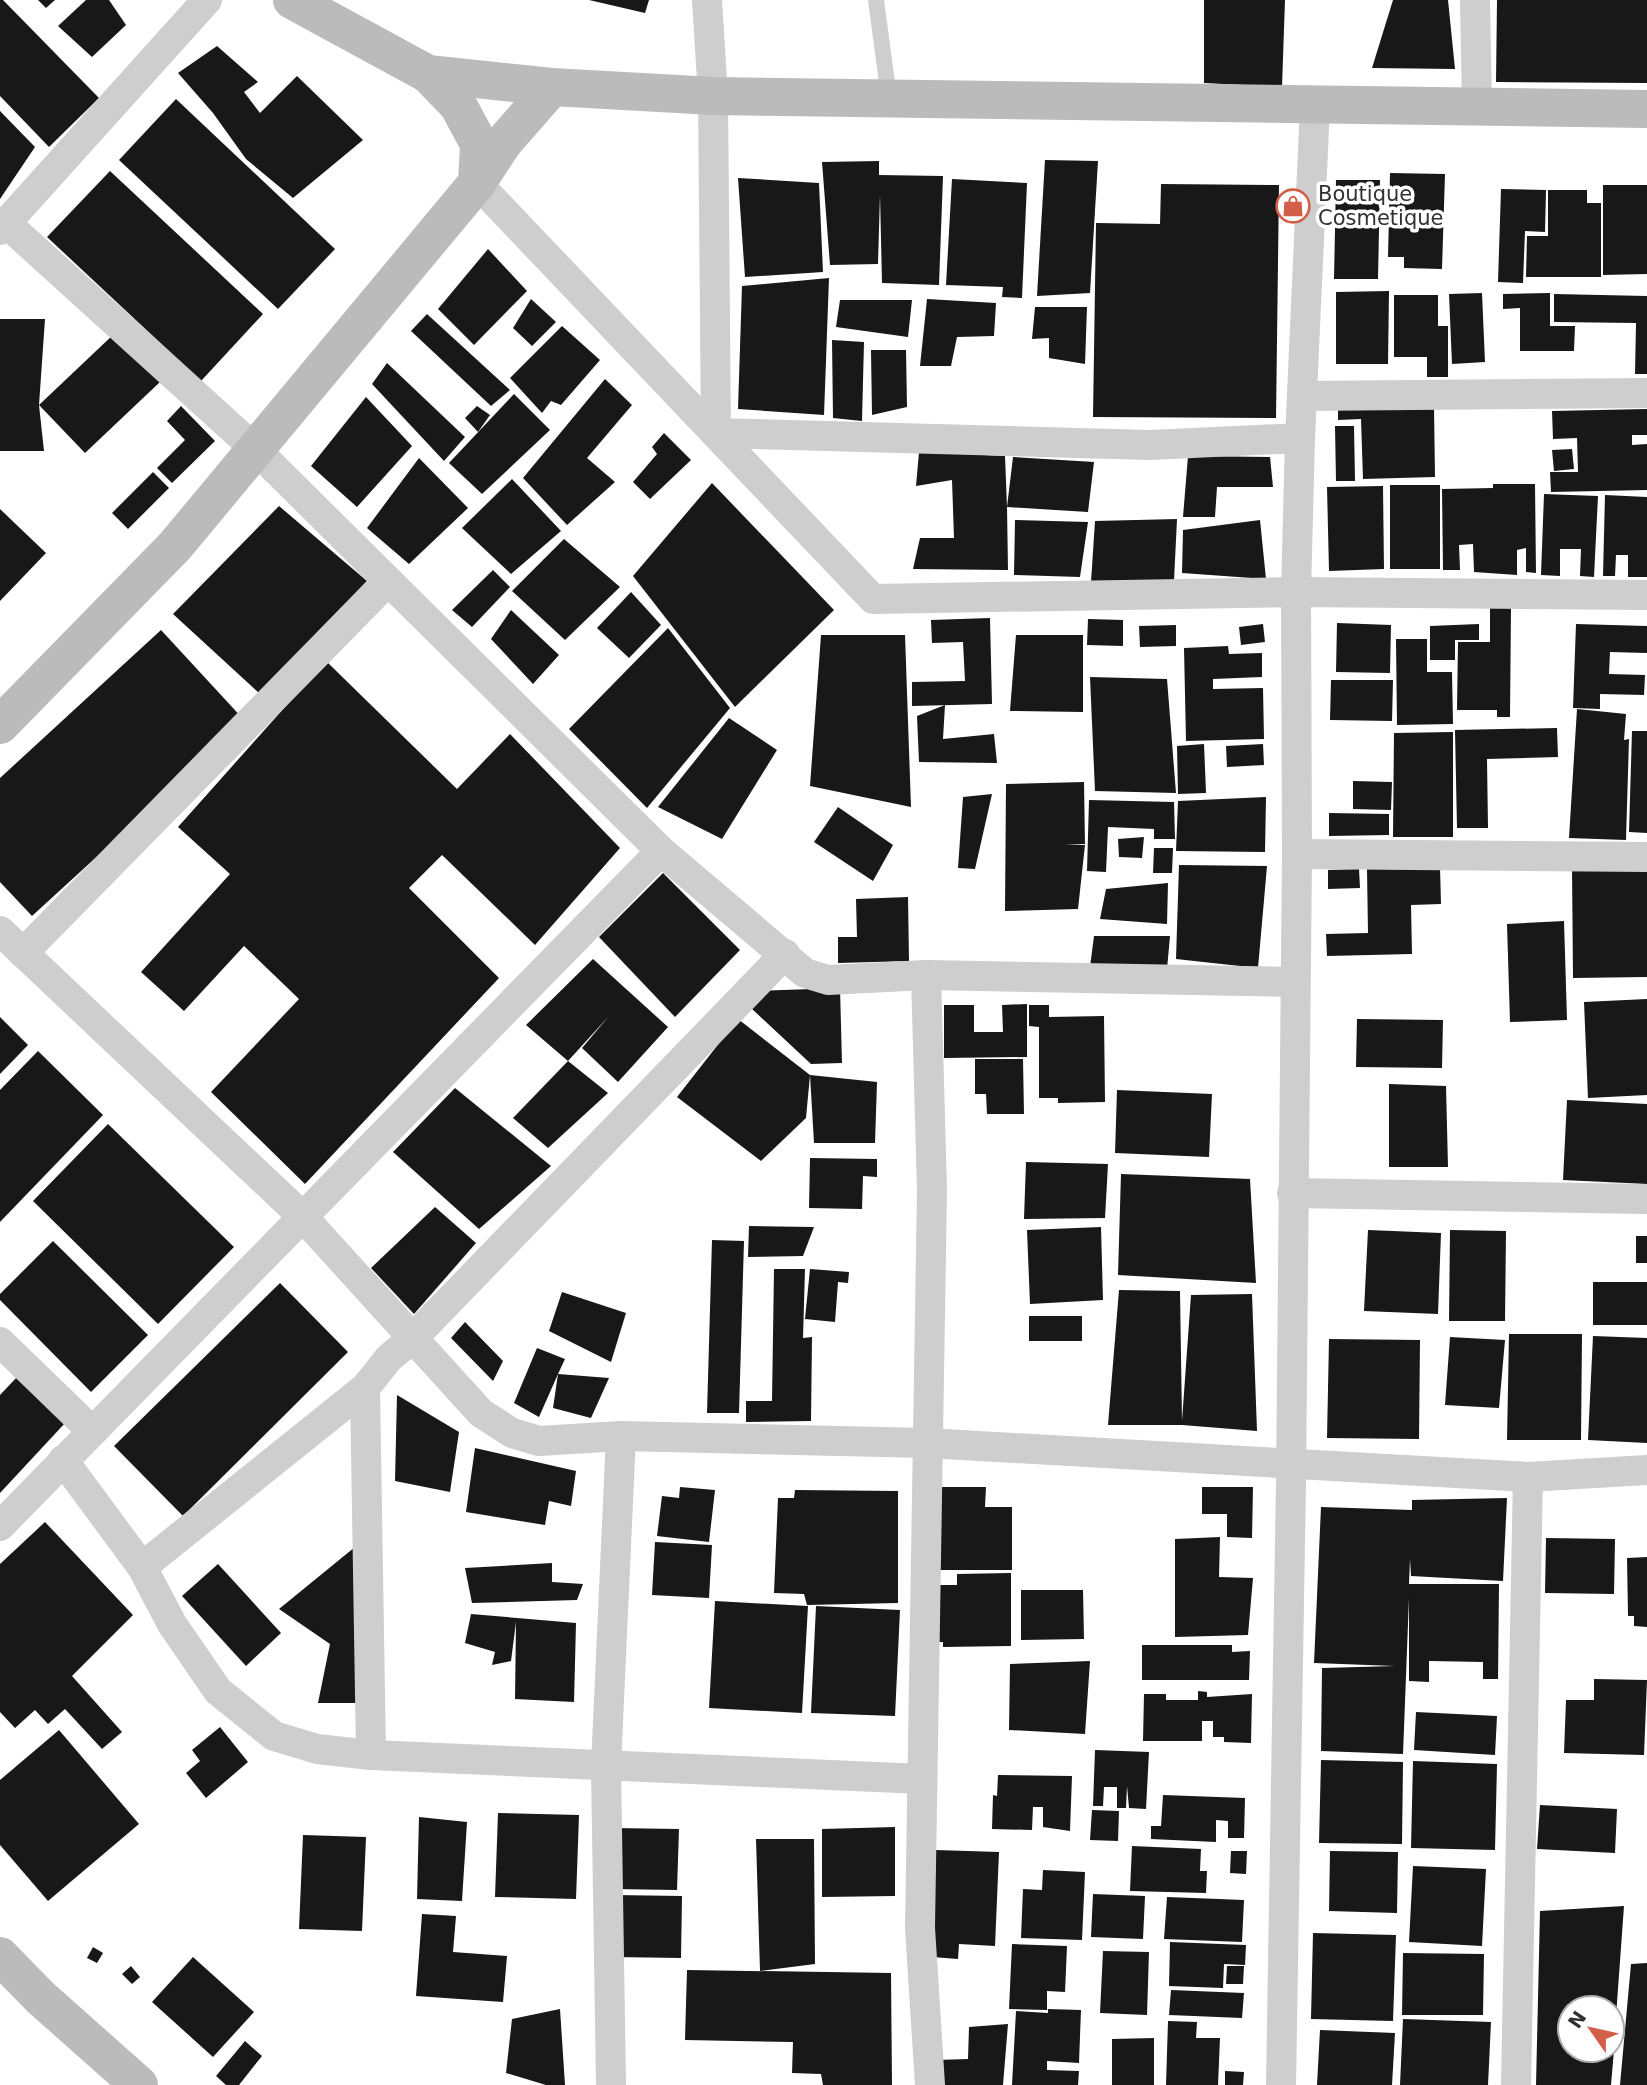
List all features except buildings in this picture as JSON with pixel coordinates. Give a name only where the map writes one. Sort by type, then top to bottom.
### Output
[{"type":"street","points":[[207,0],[3,226],[255,449],[661,851],[785,954],[804,973],[828,980],[926,975],[1294,982]]},
{"type":"street","points":[[292,0],[428,74],[458,105],[479,144],[477,183],[873,599],[1296,592],[1647,595]]},
{"type":"street","points":[[707,0],[713,96],[716,433]]},
{"type":"street","points":[[1475,0],[1478,107]]},
{"type":"street","points":[[428,74],[552,87],[713,96],[1315,106],[1647,108]]},
{"type":"street","points":[[0,725],[175,546],[477,183],[503,143],[552,87]]},
{"type":"street","points":[[1281,2085],[1291,1461],[1297,855],[1296,592],[1315,106]]},
{"type":"street","points":[[1302,396],[1647,393]]},
{"type":"street","points":[[716,433],[1150,445],[1300,438]]},
{"type":"street","points":[[23,953],[388,581]]},
{"type":"street","points":[[0,1526],[661,851]]},
{"type":"street","points":[[1297,855],[1647,857]]},
{"type":"street","points":[[0,931],[302,1216],[481,1413],[512,1433],[539,1441],[621,1436],[926,1443],[1291,1461],[1528,1477],[1647,1470]]},
{"type":"street","points":[[142,1567],[365,1388],[389,1358],[413,1338],[785,954]]},
{"type":"street","points":[[926,975],[932,1190],[920,1928],[930,2085]]},
{"type":"street","points":[[1292,1194],[1647,1199]]},
{"type":"street","points":[[0,1342],[92,1431]]},
{"type":"street","points":[[365,1388],[370,1755]]},
{"type":"street","points":[[611,2085],[607,1766],[621,1436]]},
{"type":"street","points":[[63,1460],[142,1567],[172,1624],[218,1690],[274,1737],[317,1749],[370,1755],[922,1779]]},
{"type":"street","points":[[1516,2085],[1528,1477]]},
{"type":"street","points":[[0,1956],[49,2006],[139,2085]]},
{"type":"lane","points":[[876,0],[889,99]]},
{"type":"place","name":"Boutique Cosmetique","points":[[1293,206]]}]
